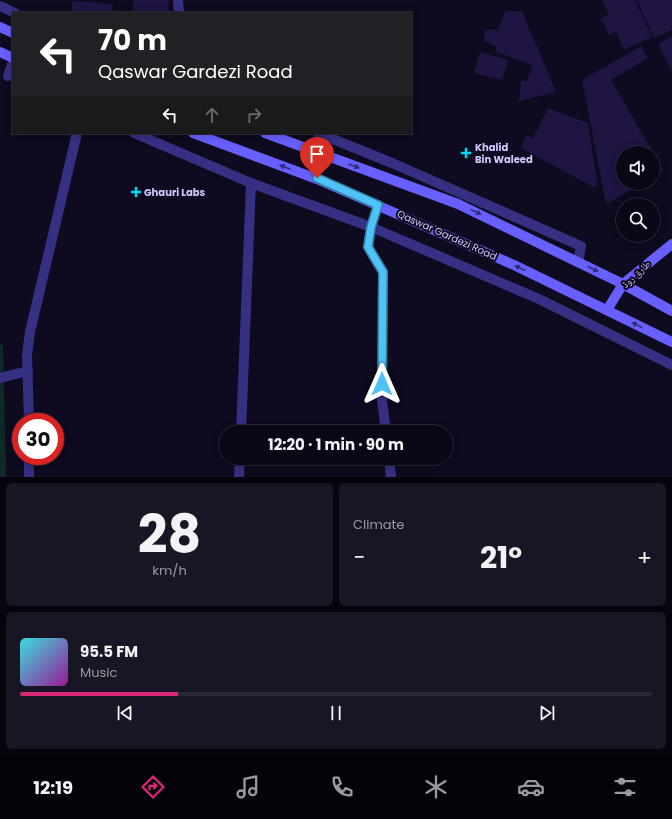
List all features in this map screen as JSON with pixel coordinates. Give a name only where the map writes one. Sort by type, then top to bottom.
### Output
[{"type":"main road","points":[[0,27],[12,33]]},
{"type":"main road","points":[[0,52],[12,58]]},
{"type":"main road","name":"Qaswar Gardezi Road","points":[[196,134],[317,178],[514,265],[672,342]]},
{"type":"main road","points":[[268,134],[458,204],[623,284],[672,311]]},
{"type":"main road","name":"طارق روڈ","points":[[607,310],[623,284],[672,244]]},
{"type":"street","points":[[178,0],[179,12]]},
{"type":"street","points":[[0,6],[13,12]]},
{"type":"street","points":[[7,75],[12,64]]},
{"type":"street","points":[[29,413],[28,356],[30,332],[77,134]]},
{"type":"street","points":[[136,134],[251,183],[371,227],[539,299],[672,365]]},
{"type":"street","points":[[320,134],[392,163],[581,246],[578,262]]},
{"type":"street","points":[[241,425],[251,183]]},
{"type":"street","points":[[378,205],[371,227],[368,247],[383,272],[382,400],[385,425]]},
{"type":"street","points":[[0,378],[28,371]]},
{"type":"street","points":[[29,465],[30,477]]},
{"type":"street","points":[[239,477],[240,465]]},
{"type":"street","points":[[390,465],[392,477]]},
{"type":"green space","points":[[3,344],[6,477],[0,477],[0,345]]},
{"type":"building","points":[[133,0],[169,0],[168,12],[133,12]]},
{"type":"building","points":[[602,0],[635,0],[652,37],[624,50],[616,32],[609,35],[601,18],[609,15]]},
{"type":"building","points":[[637,0],[672,0],[672,30],[654,38]]},
{"type":"building","points":[[72,1],[113,4],[112,12],[72,12]]},
{"type":"building","points":[[505,11],[522,11],[556,92],[519,101],[521,81],[527,81],[532,65],[496,52],[496,47],[484,41],[485,29],[498,30]]},
{"type":"building","points":[[672,36],[672,71],[658,44]]},
{"type":"building","points":[[641,46],[648,58],[611,80],[649,146],[616,146],[616,190],[631,190],[606,204],[582,80]]},
{"type":"building","points":[[480,52],[508,60],[502,80],[474,73]]},
{"type":"building","points":[[548,108],[588,123],[598,186],[593,187],[521,148],[526,135],[533,138]]},
{"type":"building","points":[[660,164],[664,171],[660,173]]},
{"type":"place","name":"Khalid Bin Waleed","points":[[466,153]]},
{"type":"place","name":"Ghauri Labs","points":[[136,192]]},
{"type":"route","points":[[317,178],[378,205],[371,227],[368,247],[383,272],[382,384]]}]
